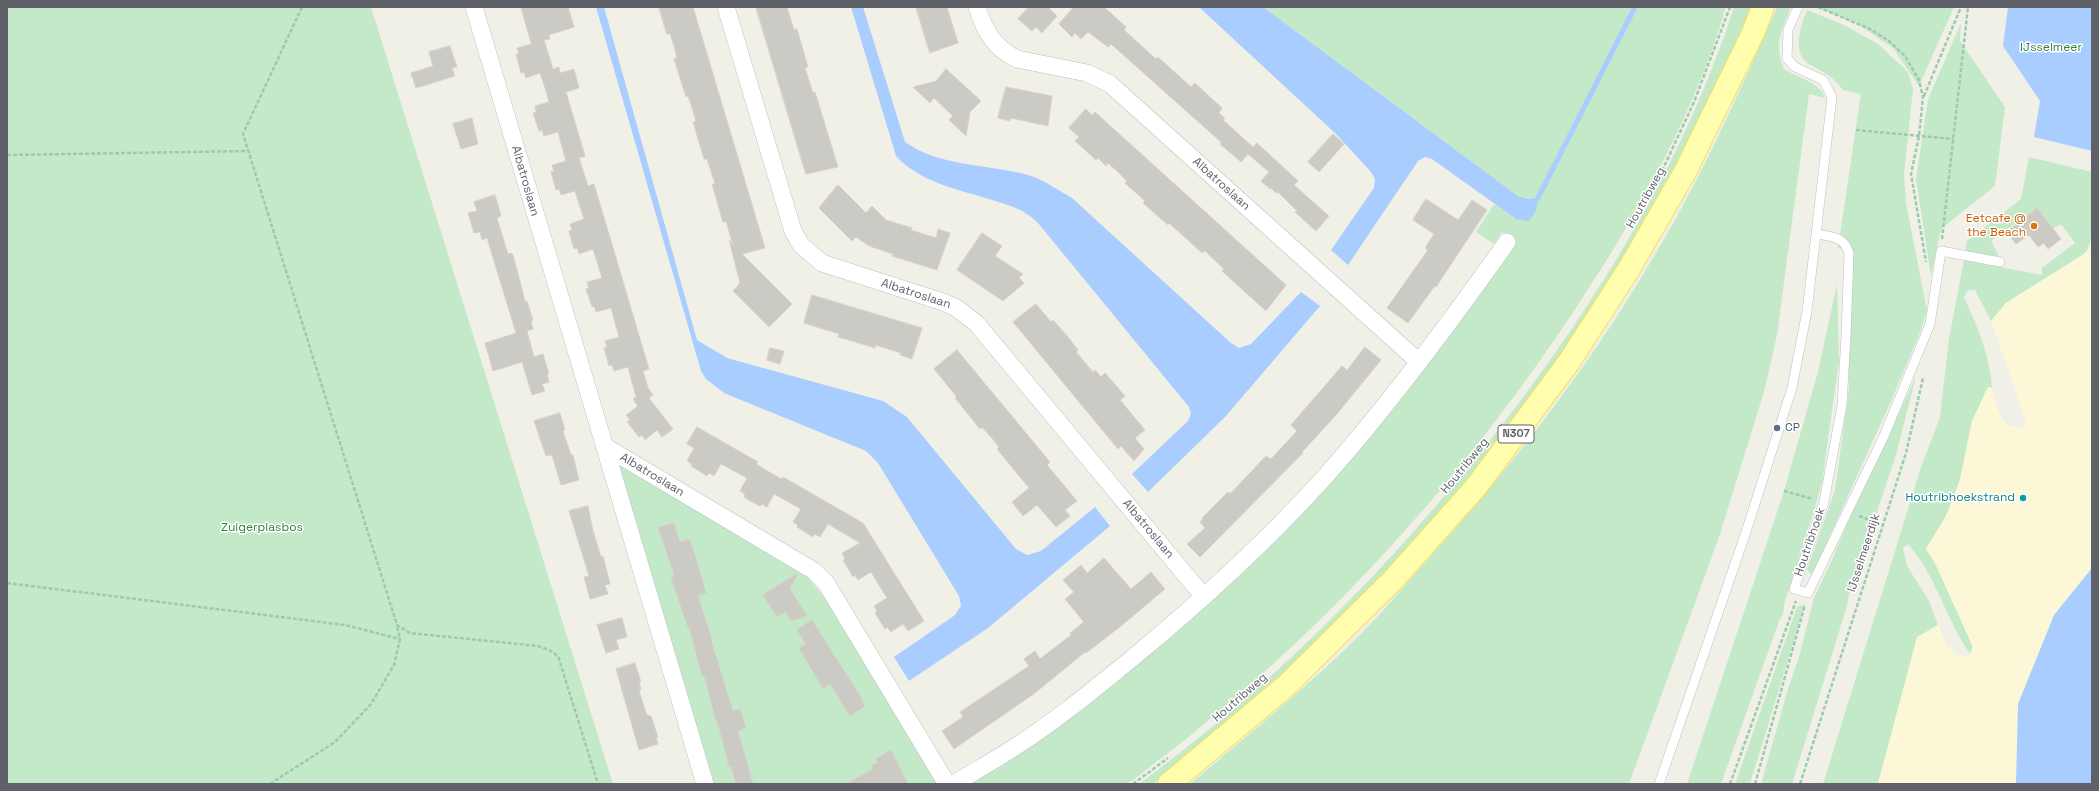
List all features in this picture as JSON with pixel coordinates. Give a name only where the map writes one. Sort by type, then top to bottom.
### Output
[{"type":"main road","name":"Houtribweg","points":[[1169,784],[1287,685],[1392,581],[1476,487],[1569,362],[1629,269],[1685,172],[1754,33],[1763,7]]},
{"type":"street","name":"Albatroslaan","points":[[474,7],[705,784]]},
{"type":"street","name":"Albatroslaan","points":[[726,7],[793,231],[801,245],[822,263],[943,302],[955,307],[976,323],[1204,597]]},
{"type":"street","name":"Albatroslaan","points":[[977,7],[988,36],[1006,54],[1017,59],[1087,73],[1110,84],[1419,362]]},
{"type":"street","points":[[954,784],[1019,744],[1090,693],[1204,597],[1270,534],[1321,481],[1373,421],[1463,305],[1507,242]]},
{"type":"street","name":"Albatroslaan","points":[[604,446],[814,571],[826,583],[947,784]]},
{"type":"lane","points":[[1658,784],[1746,532],[1792,388],[1807,311],[1832,97],[1823,80],[1795,67],[1787,58],[1788,30],[1798,7]]},
{"type":"lane","name":"Houtribhoek","points":[[1816,234],[1841,239],[1847,246],[1849,253],[1842,405],[1824,502],[1794,589],[1804,592],[1884,436],[1930,324],[1941,251]]},
{"type":"lane","points":[[1941,251],[2000,262]]},
{"type":"path","points":[[270,784],[335,742],[371,704],[394,664],[400,640],[397,625],[243,134],[302,7]]},
{"type":"path","name":"Houtribweg","points":[[1660,174],[1694,102],[1730,7]]},
{"type":"path","points":[[1818,7],[1870,29],[1894,46],[1905,56],[1916,74],[1923,97]]},
{"type":"path","points":[[1926,265],[1911,174],[1919,136],[1923,97],[1961,7]]},
{"type":"path","points":[[1941,251],[1968,7]]},
{"type":"path","points":[[1856,130],[1953,139]]},
{"type":"path","points":[[7,155],[248,151]]},
{"type":"path","name":"IJsselmeerdijk","points":[[1800,784],[1906,453],[1923,375]]},
{"type":"path","name":"Houtribweg","points":[[1446,490],[1471,459]]},
{"type":"path","points":[[1784,491],[1824,502]]},
{"type":"path","points":[[7,583],[345,625],[400,640]]},
{"type":"path","points":[[1730,784],[1804,592]]},
{"type":"path","points":[[1755,784],[1804,592]]},
{"type":"path","points":[[397,625],[410,633],[538,646],[549,650],[558,656],[598,784]]},
{"type":"path","points":[[1133,784],[1173,754]]},
{"type":"green space","name":"Zuigerplasbos","points":[[7,7],[371,7],[613,784],[7,784]]},
{"type":"green space","points":[[1263,7],[1726,7],[1701,80],[1669,150],[1632,218],[1592,283],[1515,396],[1473,450],[1430,503],[1337,603],[1237,696],[1184,741],[1128,783],[1113,785],[965,784],[1276,534],[1511,238],[1502,232],[1494,244],[1476,232],[1494,204],[1516,219],[1528,199],[1518,196]]},
{"type":"green space","points":[[1734,7],[1752,7],[1707,107],[1656,203],[1600,297],[1538,387],[1471,474],[1400,557],[1324,635],[1244,710],[1163,777],[1152,784],[1139,784],[1192,743],[1243,700],[1293,656],[1340,610],[1431,512],[1474,461],[1515,408],[1549,362],[1581,314],[1612,266],[1641,216],[1668,166],[1693,114],[1715,61]]},
{"type":"green space","points":[[1777,7],[1791,7],[1782,31],[1779,45],[1779,52],[1784,69],[1814,84],[1825,98],[1809,94],[1777,335],[1764,392],[1719,537],[1629,784],[1190,784],[1298,692],[1341,654],[1369,626],[1455,530],[1543,422],[1623,307],[1666,237],[1716,140]]},
{"type":"green space","points":[[1816,7],[1954,7],[1919,86],[1893,48],[1856,23]]},
{"type":"green space","points":[[1807,10],[1844,25],[1878,44],[1908,72],[1913,89],[1904,175],[1906,203],[1927,311],[1920,332],[1892,399],[1812,575],[1807,570],[1835,490],[1849,389],[1847,251],[1838,248],[1861,94],[1843,90],[1832,78],[1809,64],[1800,53],[1800,31]]},
{"type":"green space","points":[[1961,23],[1960,41],[2005,107],[1995,186],[1941,229],[1931,276],[1916,179],[1928,99]]},
{"type":"green space","points":[[2029,157],[2092,172],[2093,227],[2088,247],[2084,254],[2006,303],[1991,321],[1975,290],[1968,290],[1964,297],[1986,352],[1992,388],[1988,387],[1972,421],[1960,480],[1946,516],[1926,549],[1935,563],[1973,647],[1970,654],[1954,627],[1934,583],[1918,556],[1908,544],[1903,548],[1907,566],[1929,601],[1938,625],[1917,638],[1878,784],[1823,784],[1921,467],[1940,417],[1949,339],[1964,260],[2042,275],[2042,268],[2075,243],[2061,224],[2051,230],[2035,209],[1991,241],[1999,257],[1965,252],[1967,241],[2021,199]]},
{"type":"green space","points":[[1837,284],[1839,361],[1822,482],[1815,508],[1785,601],[1783,614],[1779,621],[1721,784],[1687,784],[1784,491],[1818,372]]},
{"type":"green space","points":[[1916,376],[1896,455],[1849,595],[1847,606],[1792,784],[1761,784],[1788,689],[1799,657],[1814,598],[1832,560],[1868,473],[1874,468]]},
{"type":"green space","points":[[618,465],[794,566],[807,576],[824,597],[940,784],[714,784]]},
{"type":"green space","points":[[1805,604],[1750,784],[1735,784],[1797,607]]},
{"type":"sand","name":"Houtribhoekstrand","points":[[2092,237],[2092,568],[2081,581],[2018,704],[2016,784],[1878,784],[1917,637],[1938,625],[1948,647],[1956,654],[1969,656],[1973,647],[1935,563],[1926,549],[1946,516],[1960,480],[1972,421],[1988,387],[1992,388],[1995,402],[2005,422],[2010,426],[2017,428],[2025,426],[2025,417],[1991,321],[2006,303],[2089,250]]},
{"type":"water","points":[[596,7],[604,7],[697,340],[727,358],[883,401],[907,417],[1016,549],[1027,555],[1041,551],[1095,507],[1110,526],[988,628],[909,681],[894,657],[955,615],[961,606],[959,596],[878,463],[866,451],[724,393],[706,379],[701,371]]},
{"type":"water","points":[[851,7],[863,7],[905,142],[919,150],[949,161],[1013,171],[1034,177],[1072,198],[1231,343],[1239,348],[1251,344],[1301,292],[1320,306],[1226,416],[1148,492],[1132,474],[1188,421],[1191,414],[1189,407],[1038,223],[1027,214],[1010,206],[939,184],[916,172],[896,156]]},
{"type":"water","points":[[1199,7],[1263,7],[1518,196],[1528,199],[1538,198],[1537,208],[1531,218],[1528,221],[1516,219],[1432,159],[1425,157],[1418,161],[1348,265],[1331,250],[1374,188],[1375,179],[1371,172],[1336,134]]},
{"type":"water","name":"IJsselmeer","points":[[2008,7],[2092,7],[2092,151],[2034,137],[2040,101],[2003,46]]},
{"type":"water","points":[[2092,568],[2092,784],[2016,784],[2018,704],[2054,615]]},
{"type":"building","points":[[521,7],[568,7],[574,27],[549,35],[550,39],[544,40],[553,69],[559,67],[560,73],[574,69],[579,88],[566,92],[585,156],[579,158],[588,186],[594,184],[649,369],[643,371],[648,388],[653,395],[649,398],[673,429],[662,437],[657,430],[645,440],[642,435],[639,437],[627,422],[630,420],[626,415],[638,406],[633,399],[636,397],[628,367],[614,371],[612,365],[609,366],[604,348],[607,347],[605,341],[619,337],[611,308],[596,312],[594,306],[592,307],[586,289],[589,288],[587,282],[602,278],[593,249],[579,254],[577,248],[574,249],[569,231],[572,230],[570,224],[584,219],[575,191],[561,195],[559,189],[556,190],[551,172],[554,171],[552,165],[566,161],[558,132],[544,136],[542,130],[539,131],[533,113],[536,112],[535,106],[549,102],[545,88],[540,73],[526,78],[524,72],[521,73],[516,54],[519,54],[517,48],[531,44]]},
{"type":"building","points":[[659,7],[693,7],[765,248],[742,254],[792,304],[769,327],[733,291],[740,283],[729,240],[733,245],[726,221],[723,222],[712,184],[715,184],[707,159],[704,159],[693,122],[696,121],[688,96],[686,97],[674,59],[677,58],[674,46],[670,34],[667,34]]},
{"type":"building","points":[[756,7],[787,7],[794,30],[797,29],[808,67],[805,68],[813,93],[815,92],[838,167],[806,174]]},
{"type":"building","points":[[916,7],[947,7],[958,43],[930,53]]},
{"type":"building","points":[[1029,7],[1048,7],[1057,16],[1042,33],[1036,27],[1032,31],[1018,19]]},
{"type":"building","points":[[1074,7],[1104,7],[1126,27],[1124,30],[1156,59],[1158,57],[1191,87],[1195,83],[1222,108],[1219,113],[1225,118],[1223,120],[1253,147],[1257,143],[1298,181],[1294,185],[1329,216],[1316,231],[1295,212],[1297,211],[1278,192],[1276,193],[1261,181],[1269,172],[1248,154],[1241,162],[1220,144],[1221,142],[1111,44],[1108,47],[1088,32],[1081,39],[1075,33],[1072,37],[1059,24]]},
{"type":"building","points":[[450,46],[457,67],[452,68],[455,76],[416,88],[411,73],[433,66],[429,52]]},
{"type":"building","points":[[946,69],[981,101],[970,112],[966,136],[949,120],[953,116],[934,98],[930,103],[913,87],[936,81]]},
{"type":"building","points":[[1006,87],[1052,96],[1048,126],[1011,118],[1010,121],[998,118]]},
{"type":"building","points":[[1086,109],[1092,115],[1095,112],[1286,285],[1266,311],[1222,271],[1224,269],[1205,251],[1202,253],[1169,223],[1168,225],[1143,203],[1145,201],[1125,183],[1127,181],[1108,163],[1106,166],[1098,158],[1096,160],[1075,141],[1079,137],[1069,128]]},
{"type":"building","points":[[472,118],[478,144],[461,149],[453,124]]},
{"type":"building","points":[[1333,134],[1344,144],[1319,172],[1308,162]]},
{"type":"building","points":[[838,185],[866,213],[872,206],[886,220],[912,228],[911,230],[936,238],[938,229],[950,233],[937,270],[892,256],[893,254],[869,246],[856,237],[852,241],[819,208]]},
{"type":"building","points":[[495,195],[501,216],[497,218],[508,254],[511,253],[513,255],[525,301],[527,301],[533,320],[531,321],[533,329],[527,331],[534,357],[543,354],[549,374],[547,374],[549,382],[542,384],[545,391],[532,395],[522,362],[493,371],[485,343],[516,333],[487,238],[482,240],[480,232],[474,233],[468,213],[477,211],[474,202]]},
{"type":"building","points":[[1426,199],[1458,220],[1472,200],[1487,210],[1436,287],[1435,286],[1431,291],[1408,323],[1387,308],[1428,250],[1425,248],[1434,234],[1413,220]]},
{"type":"building","points":[[2037,208],[2061,239],[2048,249],[2044,243],[2038,247],[2029,235],[2016,244],[2007,232]]},
{"type":"building","points":[[982,233],[1002,246],[995,256],[1023,274],[1019,278],[1024,283],[1003,301],[957,270]]},
{"type":"building","points":[[812,295],[922,328],[912,359],[900,355],[901,353],[876,345],[875,348],[838,337],[839,334],[804,323]]},
{"type":"building","points":[[1036,304],[1051,322],[1053,320],[1068,337],[1078,350],[1076,352],[1093,372],[1095,370],[1101,377],[1105,373],[1125,396],[1120,400],[1145,430],[1135,438],[1144,449],[1134,461],[1121,446],[1118,449],[1013,322]]},
{"type":"building","points":[[1365,347],[1381,360],[1336,415],[1302,452],[1303,453],[1200,557],[1187,544],[1205,528],[1200,522],[1203,519],[1202,518],[1228,492],[1230,494],[1266,456],[1271,459],[1297,431],[1291,425],[1342,366],[1347,370]]},
{"type":"building","points":[[770,348],[784,351],[780,364],[767,360]]},
{"type":"building","points":[[957,350],[1050,462],[1047,465],[1077,501],[1065,510],[1070,516],[1056,527],[1037,505],[1023,516],[1012,502],[1029,488],[997,449],[999,447],[982,427],[980,429],[955,398],[957,397],[934,369]]},
{"type":"building","points":[[560,413],[565,430],[563,431],[571,455],[573,455],[579,480],[561,485],[552,455],[546,456],[534,421]]},
{"type":"building","points":[[697,427],[758,462],[756,464],[769,472],[782,479],[783,477],[863,523],[924,621],[908,631],[903,624],[891,632],[887,627],[885,629],[875,613],[877,611],[874,606],[887,598],[871,572],[858,580],[855,575],[853,577],[843,560],[845,559],[842,553],[860,543],[828,524],[820,537],[815,534],[813,537],[797,527],[798,525],[793,522],[801,509],[774,494],[767,507],[762,504],[760,506],[752,502],[744,497],[745,494],[740,491],[747,478],[721,464],[714,476],[709,473],[707,476],[691,466],[692,464],[687,461],[694,448],[687,444]]},
{"type":"building","points":[[588,506],[593,531],[601,557],[603,556],[610,584],[605,585],[608,594],[590,599],[584,577],[589,576],[569,511]]},
{"type":"building","points":[[674,523],[680,542],[689,539],[693,548],[706,593],[698,595],[733,711],[740,709],[746,728],[738,731],[751,776],[750,777],[754,784],[736,784],[731,766],[729,767],[704,675],[702,676],[689,627],[688,628],[671,578],[674,574],[658,528]]},
{"type":"building","points":[[1104,558],[1131,589],[1151,572],[1165,589],[1121,626],[1086,653],[1085,652],[1035,693],[954,749],[942,731],[963,717],[960,712],[1029,666],[1024,659],[1035,651],[1040,659],[1071,635],[1070,633],[1084,622],[1065,599],[1074,592],[1063,580],[1081,565],[1087,573]]},
{"type":"building","points":[[798,573],[790,589],[807,616],[791,621],[786,612],[777,617],[763,595]]},
{"type":"building","points":[[622,618],[627,637],[616,640],[619,649],[606,653],[597,625]]},
{"type":"building","points":[[812,620],[865,706],[850,716],[830,684],[823,689],[799,648],[806,644],[797,630]]},
{"type":"building","points":[[635,663],[641,682],[639,682],[641,690],[639,691],[647,715],[651,716],[658,737],[656,738],[658,744],[639,750],[616,669]]},
{"type":"building","points":[[891,750],[908,784],[846,784],[873,769],[871,766],[878,762],[876,759]]},
{"type":"waterway","points":[[1538,198],[1635,7]]},
{"type":"place","name":"Eetcafe @ the Beach","points":[[2034,226]]},
{"type":"place","name":"CP","points":[[1777,428]]},
{"type":"place","name":"Houtribhoekstrand","points":[[2023,498]]}]
